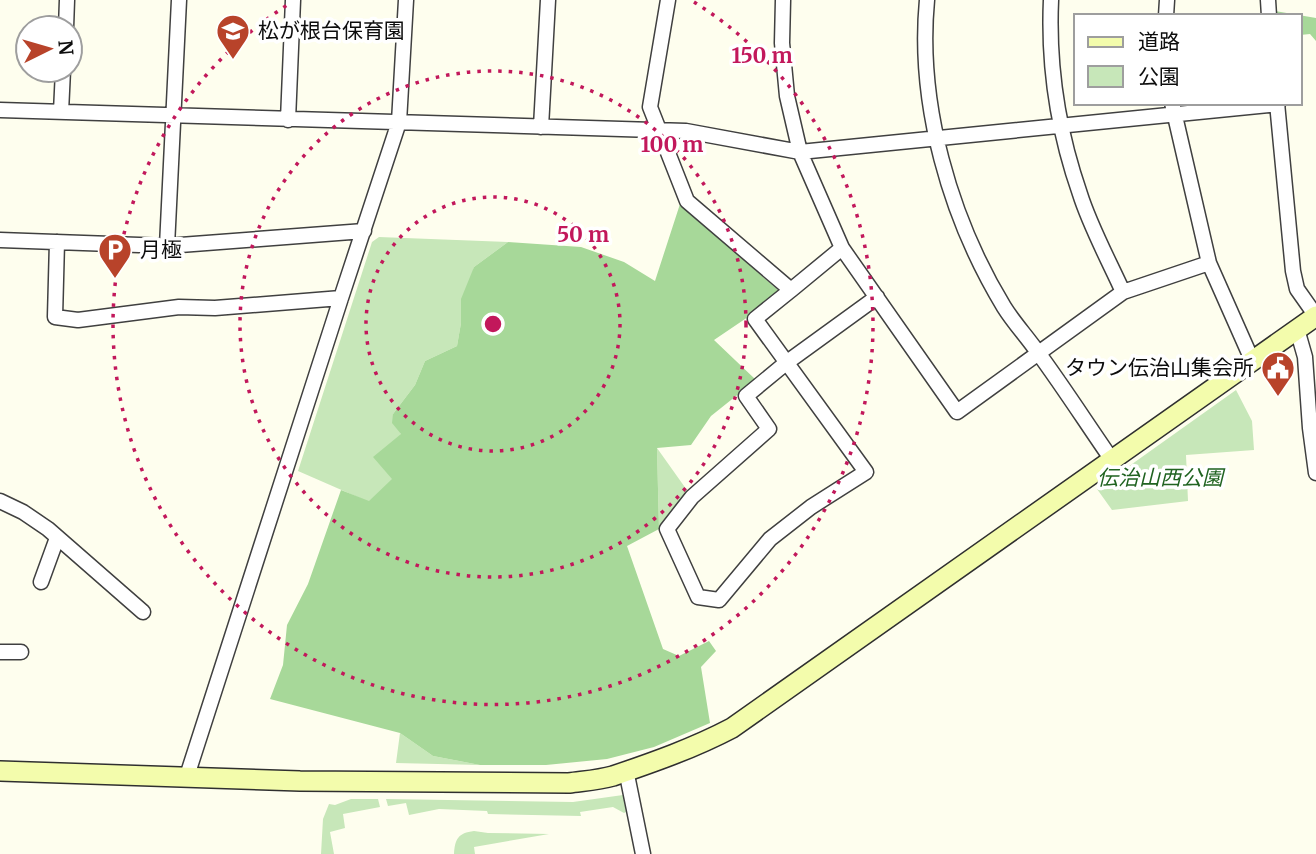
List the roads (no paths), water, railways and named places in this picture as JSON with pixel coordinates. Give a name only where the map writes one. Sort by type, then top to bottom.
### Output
[{"type":"street","points":[[167,246],[180,0]]},
{"type":"street","points":[[288,120],[293,0]]},
{"type":"street","points":[[187,776],[399,122],[405,0]]},
{"type":"street","points":[[541,127],[548,0]]},
{"type":"street","points":[[668,0],[650,107],[687,201],[791,290]]},
{"type":"street","points":[[783,0],[782,43],[787,96],[800,152],[842,248],[957,412],[1123,292],[1209,263]]},
{"type":"street","points":[[927,0],[926,57],[933,125],[955,204],[984,272],[1005,310],[1039,353],[1112,460]]},
{"type":"street","points":[[1051,0],[1052,62],[1060,126],[1080,196],[1123,292]]},
{"type":"street","points":[[61,112],[63,84]]},
{"type":"street","points":[[0,110],[687,131],[800,152],[1060,126],[1173,109],[1256,105]]},
{"type":"street","points":[[0,771],[300,781],[569,783],[611,776],[710,740],[792,687],[1316,316],[1297,289],[1293,271],[1277,105]]},
{"type":"street","points":[[1173,109],[1209,263],[1252,360]]},
{"type":"street","points":[[0,240],[167,246],[364,231]]},
{"type":"street","points":[[57,242],[55,317],[78,320],[179,307],[215,308],[341,298]]},
{"type":"street","points":[[842,248],[755,319],[786,363],[866,472],[811,507],[770,538],[719,600],[698,597],[667,529],[692,497],[769,429],[746,396],[786,363],[877,297]]},
{"type":"street","points":[[1297,329],[1305,357],[1316,473]]},
{"type":"street","points":[[0,501],[48,529],[143,612]]},
{"type":"street","points":[[41,582],[57,538]]},
{"type":"street","points":[[0,652],[21,652]]},
{"type":"street","points":[[626,770],[643,854]]},
{"type":"place","name":"松が根台保育園","points":[[233,61]]},
{"type":"place","name":"月極","points":[[115,280]]},
{"type":"place","name":"タウン伝治山集会所","points":[[1278,398]]},
{"type":"park label","name":"伝治山西公園","points":[[1160,478]]}]
